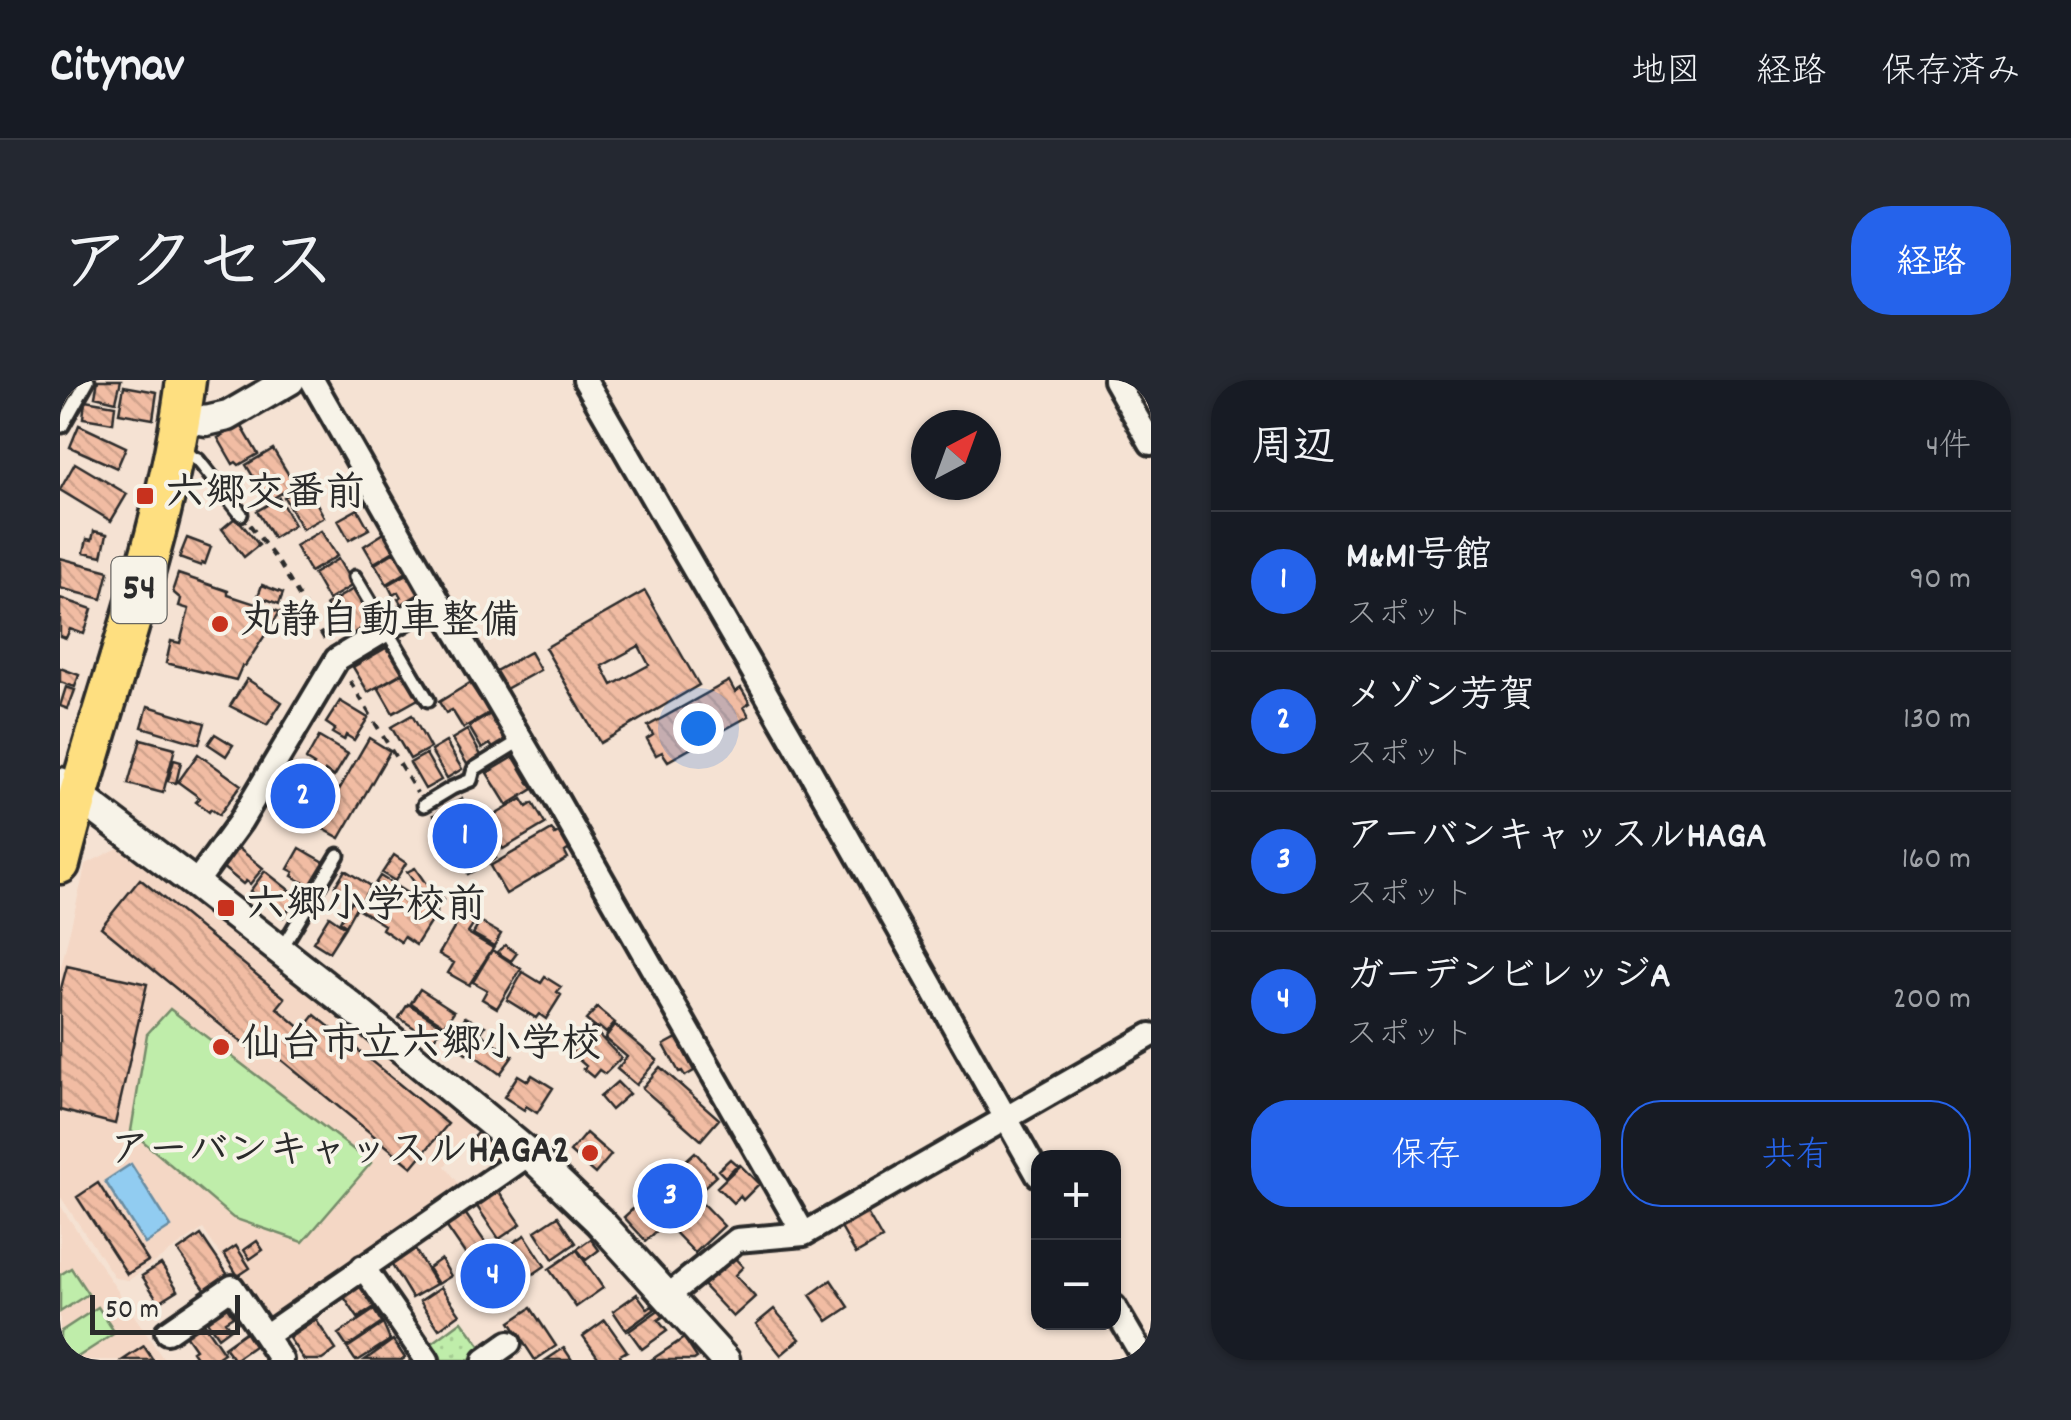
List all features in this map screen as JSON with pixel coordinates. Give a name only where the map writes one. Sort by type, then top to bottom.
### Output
[{"type":"main road","name":"54","points":[[60,864],[69,789],[161,518],[178,403]]},
{"type":"street","points":[[178,403],[206,421],[228,416],[290,380]]},
{"type":"street","points":[[312,380],[804,1234]]},
{"type":"street","points":[[585,380],[1031,1162]]},
{"type":"street","points":[[1115,380],[1151,443]]},
{"type":"street","points":[[195,884],[240,822],[337,659],[438,599]]},
{"type":"street","points":[[69,789],[280,951],[528,1154],[598,1220],[725,1360]]},
{"type":"street","points":[[668,1296],[737,1240],[804,1234],[1151,1035]]},
{"type":"street","points":[[265,1336],[528,1154]]},
{"type":"street","points":[[363,1267],[427,1360]]},
{"type":"street","points":[[167,1332],[232,1287],[281,1360]]},
{"type":"street","points":[[1121,1319],[1144,1360]]},
{"type":"street","points":[[485,1360],[509,1343]]},
{"type":"lane","points":[[62,426],[88,380]]},
{"type":"lane","points":[[178,403],[198,460],[241,514]]},
{"type":"lane","points":[[355,577],[428,700]]},
{"type":"lane","points":[[424,805],[471,780],[474,769],[521,740]]},
{"type":"lane","points":[[280,951],[338,855]]},
{"type":"path","points":[[241,514],[279,562],[424,805]]},
{"type":"shaded area","name":"仙台市立六郷小学校","points":[[124,845],[480,1123],[445,1166],[463,1189],[267,1325],[203,1229],[129,1280],[115,1278],[60,1196],[60,971],[86,864]]},
{"type":"shaded area","points":[[60,1205],[164,1360],[60,1360]]},
{"type":"green space","points":[[170,1009],[371,1163],[303,1242],[233,1218],[131,1131],[147,1034]]},
{"type":"green space","points":[[71,1268],[88,1294],[60,1312],[60,1275]]},
{"type":"green space","points":[[98,1307],[115,1333],[73,1360],[60,1360],[60,1332]]},
{"type":"green space","points":[[462,1321],[484,1351],[472,1360],[442,1360],[431,1344]]},
{"type":"water","points":[[131,1164],[171,1227],[145,1244],[105,1181]]},
{"type":"building","points":[[60,380],[78,386],[64,402],[60,399]]},
{"type":"building","points":[[98,380],[121,380],[116,401],[95,396]]},
{"type":"building","points":[[124,386],[157,392],[153,419],[119,413]]},
{"type":"building","points":[[85,400],[115,405],[113,423],[83,418]]},
{"type":"building","points":[[79,425],[126,447],[117,468],[70,447]]},
{"type":"building","points":[[241,425],[258,454],[239,465],[233,464],[218,438]]},
{"type":"building","points":[[273,449],[295,485],[270,500],[246,465]]},
{"type":"building","points":[[75,463],[127,494],[111,521],[60,490]]},
{"type":"building","points":[[307,485],[324,517],[302,529],[284,497]]},
{"type":"building","points":[[279,498],[294,525],[273,538],[257,511]]},
{"type":"building","points":[[358,509],[369,529],[349,540],[338,520]]},
{"type":"building","points":[[236,517],[259,545],[244,557],[222,529]]},
{"type":"building","points":[[392,528],[402,546],[374,563],[364,546]]},
{"type":"building","points":[[94,531],[107,534],[102,556],[84,552]]},
{"type":"building","points":[[321,531],[337,556],[310,572],[295,546]]},
{"type":"building","points":[[187,538],[211,547],[205,564],[179,558]]},
{"type":"building","points":[[403,547],[415,567],[387,584],[375,564]]},
{"type":"building","points":[[60,558],[109,571],[102,599],[60,588]]},
{"type":"building","points":[[338,559],[353,585],[328,600],[313,574]]},
{"type":"building","points":[[416,569],[430,593],[404,609],[398,592],[393,595],[388,585]]},
{"type":"building","points":[[178,574],[280,612],[236,680],[166,663],[171,641],[180,643],[189,609],[179,606],[181,599],[174,593]]},
{"type":"building","points":[[262,585],[283,593],[279,604],[258,596]]},
{"type":"building","points":[[357,587],[375,624],[350,639],[326,605]]},
{"type":"building","points":[[645,591],[699,685],[600,743],[545,648]],"holes":[[[639,646],[649,665],[612,685],[602,666]]]},
{"type":"building","points":[[60,598],[92,609],[84,634],[70,629],[66,638],[60,636]]},
{"type":"building","points":[[386,648],[392,649],[405,671],[368,692],[353,667]]},
{"type":"building","points":[[530,652],[540,670],[502,691],[492,673]]},
{"type":"building","points":[[60,668],[79,675],[75,687],[60,682]]},
{"type":"building","points":[[405,672],[420,698],[393,713],[378,687]]},
{"type":"building","points":[[247,679],[282,702],[267,725],[230,706]]},
{"type":"building","points":[[729,681],[735,692],[741,688],[750,703],[744,707],[749,716],[668,761],[662,752],[656,755],[647,739],[653,735],[648,726]]},
{"type":"building","points":[[470,683],[491,707],[487,709],[489,713],[463,728],[452,710],[446,713],[439,702]]},
{"type":"building","points":[[66,687],[75,690],[68,709],[60,706]]},
{"type":"building","points":[[340,701],[368,718],[354,740],[346,735],[344,740],[332,733],[335,729],[326,723]]},
{"type":"building","points":[[148,706],[205,723],[199,744],[142,727]]},
{"type":"building","points":[[494,712],[507,742],[494,750],[490,744],[482,749],[469,727]]},
{"type":"building","points":[[412,715],[430,748],[410,759],[391,727]]},
{"type":"building","points":[[467,730],[482,757],[468,766],[452,739]]},
{"type":"building","points":[[215,734],[233,745],[226,756],[208,744]]},
{"type":"building","points":[[319,737],[348,754],[334,777],[311,769],[314,765],[306,760]]},
{"type":"building","points":[[369,738],[390,751],[340,838],[318,826]]},
{"type":"building","points":[[141,739],[175,748],[163,793],[128,784]]},
{"type":"building","points":[[446,742],[462,769],[447,778],[431,751]]},
{"type":"building","points":[[198,754],[241,785],[219,815],[196,802],[200,798],[178,782]]},
{"type":"building","points":[[426,754],[441,780],[425,789],[410,763]]},
{"type":"building","points":[[514,757],[533,789],[507,805],[487,773]]},
{"type":"building","points":[[174,760],[181,762],[176,783],[168,781]]},
{"type":"building","points":[[298,772],[327,791],[309,820],[279,802]]},
{"type":"building","points":[[462,799],[496,858],[468,874],[434,815]]},
{"type":"building","points":[[522,799],[527,807],[533,803],[545,824],[503,849],[483,822]]},
{"type":"building","points":[[552,830],[555,835],[562,831],[571,848],[565,852],[568,858],[506,894],[490,866]]},
{"type":"building","points":[[237,847],[263,868],[250,884],[243,884],[221,866]]},
{"type":"building","points":[[300,848],[326,863],[312,887],[292,876],[294,872],[288,869]]},
{"type":"building","points":[[394,855],[406,863],[395,881],[382,873]]},
{"type":"building","points":[[415,868],[443,900],[438,906],[407,872]]},
{"type":"building","points":[[345,870],[370,886],[361,902],[335,886]]},
{"type":"building","points":[[265,871],[298,897],[283,917],[250,891]]},
{"type":"building","points":[[380,876],[437,912],[416,945],[404,937],[401,942],[359,909]]},
{"type":"building","points":[[140,879],[285,998],[277,1008],[303,1030],[315,1015],[448,1124],[412,1167],[257,1040],[250,1049],[101,927]]},
{"type":"building","points":[[351,901],[357,905],[346,925],[340,921]]},
{"type":"building","points":[[463,913],[476,921],[468,933],[493,948],[469,985],[448,973],[454,963],[439,954]]},
{"type":"building","points":[[329,916],[345,927],[329,952],[313,942]]},
{"type":"building","points":[[480,922],[501,934],[494,946],[473,934]]},
{"type":"building","points":[[505,945],[517,953],[511,961],[497,952]]},
{"type":"building","points":[[492,950],[521,969],[497,1008],[482,999],[487,990],[473,982]]},
{"type":"building","points":[[67,966],[147,984],[115,1124],[60,1110],[60,992]]},
{"type":"building","points":[[523,972],[541,983],[545,977],[561,987],[557,992],[561,995],[546,1019],[539,1014],[536,1018],[507,1000]]},
{"type":"building","points":[[420,989],[454,1011],[445,1025],[411,1003]]},
{"type":"building","points":[[408,1004],[442,1025],[433,1040],[399,1018]]},
{"type":"building","points":[[597,1008],[615,1023],[606,1033],[586,1020]]},
{"type":"building","points":[[465,1017],[485,1026],[467,1054],[457,1046],[460,1040],[454,1036]]},
{"type":"building","points":[[615,1025],[657,1060],[636,1085],[617,1069],[627,1057],[605,1038]]},
{"type":"building","points":[[592,1028],[621,1058],[605,1074],[599,1070],[593,1077],[571,1053]]},
{"type":"building","points":[[483,1035],[513,1056],[500,1074],[471,1053]]},
{"type":"building","points":[[677,1038],[694,1071],[685,1076],[664,1045]]},
{"type":"building","points":[[660,1067],[719,1119],[701,1140],[642,1088]]},
{"type":"building","points":[[518,1075],[528,1081],[532,1075],[553,1088],[537,1113],[504,1097]]},
{"type":"building","points":[[617,1082],[629,1094],[611,1110],[600,1097]]},
{"type":"building","points":[[484,1125],[507,1146],[492,1163],[469,1142]]},
{"type":"building","name":"アーバンキャッスルHAGA2","points":[[586,1133],[611,1155],[595,1174],[570,1152]]},
{"type":"building","points":[[695,1152],[716,1176],[646,1241],[624,1217]]},
{"type":"building","points":[[730,1159],[737,1165],[725,1177],[718,1170]]},
{"type":"building","points":[[740,1165],[759,1184],[743,1200],[740,1196],[733,1203],[717,1187]]},
{"type":"building","points":[[98,1183],[148,1261],[127,1274],[77,1197]]},
{"type":"building","points":[[498,1190],[521,1224],[499,1239],[476,1205]]},
{"type":"building","points":[[699,1200],[724,1226],[695,1253],[670,1227]]},
{"type":"building","points":[[866,1211],[882,1239],[856,1254],[840,1226]]},
{"type":"building","points":[[465,1213],[489,1248],[470,1261],[446,1226]]},
{"type":"building","points":[[558,1216],[576,1243],[553,1259],[535,1231]]},
{"type":"building","points":[[201,1235],[230,1278],[208,1293],[178,1251]]},
{"type":"building","points":[[525,1235],[545,1266],[523,1281],[502,1250]]},
{"type":"building","points":[[591,1239],[599,1250],[586,1260],[577,1249]]},
{"type":"building","points":[[257,1241],[263,1250],[250,1259],[244,1250]]},
{"type":"building","points":[[236,1246],[250,1268],[238,1276],[224,1254]]},
{"type":"building","points":[[414,1248],[436,1284],[412,1298],[390,1262]]},
{"type":"building","points":[[577,1250],[603,1288],[576,1307],[549,1269]]},
{"type":"building","points":[[493,1251],[516,1285],[494,1300],[470,1266]]},
{"type":"building","points":[[731,1254],[743,1267],[735,1275],[755,1297],[733,1317],[701,1283]]},
{"type":"building","points":[[441,1259],[451,1276],[438,1284],[428,1268]]},
{"type":"building","points":[[161,1264],[178,1290],[159,1302],[142,1276]]},
{"type":"building","points":[[363,1280],[379,1304],[358,1318],[342,1294]]},
{"type":"building","points":[[831,1280],[849,1307],[828,1321],[810,1295]]},
{"type":"building","points":[[441,1287],[460,1314],[439,1329],[420,1301]]},
{"type":"building","points":[[637,1294],[648,1309],[655,1309],[626,1330],[613,1311]]},
{"type":"building","points":[[225,1304],[233,1316],[225,1321],[230,1328],[218,1337],[205,1318]]},
{"type":"building","points":[[531,1308],[556,1346],[535,1360],[510,1322]]},
{"type":"building","points":[[660,1309],[664,1316],[658,1320],[667,1331],[642,1349],[629,1331]]},
{"type":"building","points":[[774,1309],[800,1339],[781,1355],[756,1324]]},
{"type":"building","points":[[374,1310],[382,1323],[347,1347],[338,1334]]},
{"type":"building","points":[[199,1317],[224,1353],[214,1360],[198,1360],[181,1329]]},
{"type":"building","points":[[316,1320],[336,1350],[322,1360],[304,1360],[289,1338]]},
{"type":"building","points":[[605,1320],[627,1351],[620,1355],[622,1360],[600,1360],[583,1336]]},
{"type":"building","points":[[383,1324],[390,1340],[355,1360],[347,1348]]},
{"type":"building","points":[[245,1332],[254,1346],[234,1360],[224,1347]]},
{"type":"building","points":[[684,1338],[697,1358],[694,1360],[651,1360]]},
{"type":"building","points":[[393,1340],[405,1358],[365,1360]]},
{"type":"building","points":[[144,1346],[153,1360],[123,1360]]},
{"type":"building","points":[[564,1348],[572,1360],[546,1360]]},
{"type":"place","name":"六郷交番前","points":[[145,496]]},
{"type":"place","name":"丸静自動車整備","points":[[220,624]]},
{"type":"place","name":"メゾン芳賀","points":[[303,796]]},
{"type":"place","name":"M&M1号館","points":[[465,836]]},
{"type":"place","name":"六郷小学校前","points":[[226,908]]},
{"type":"place","name":"仙台市立六郷小学校","points":[[221,1047]]},
{"type":"place","name":"アーバンキャッスルHAGA2","points":[[590,1153]]},
{"type":"place","name":"アーバンキャッスルHAGA","points":[[670,1196]]},
{"type":"place","name":"ガーデンビレッジA","points":[[493,1276]]}]
